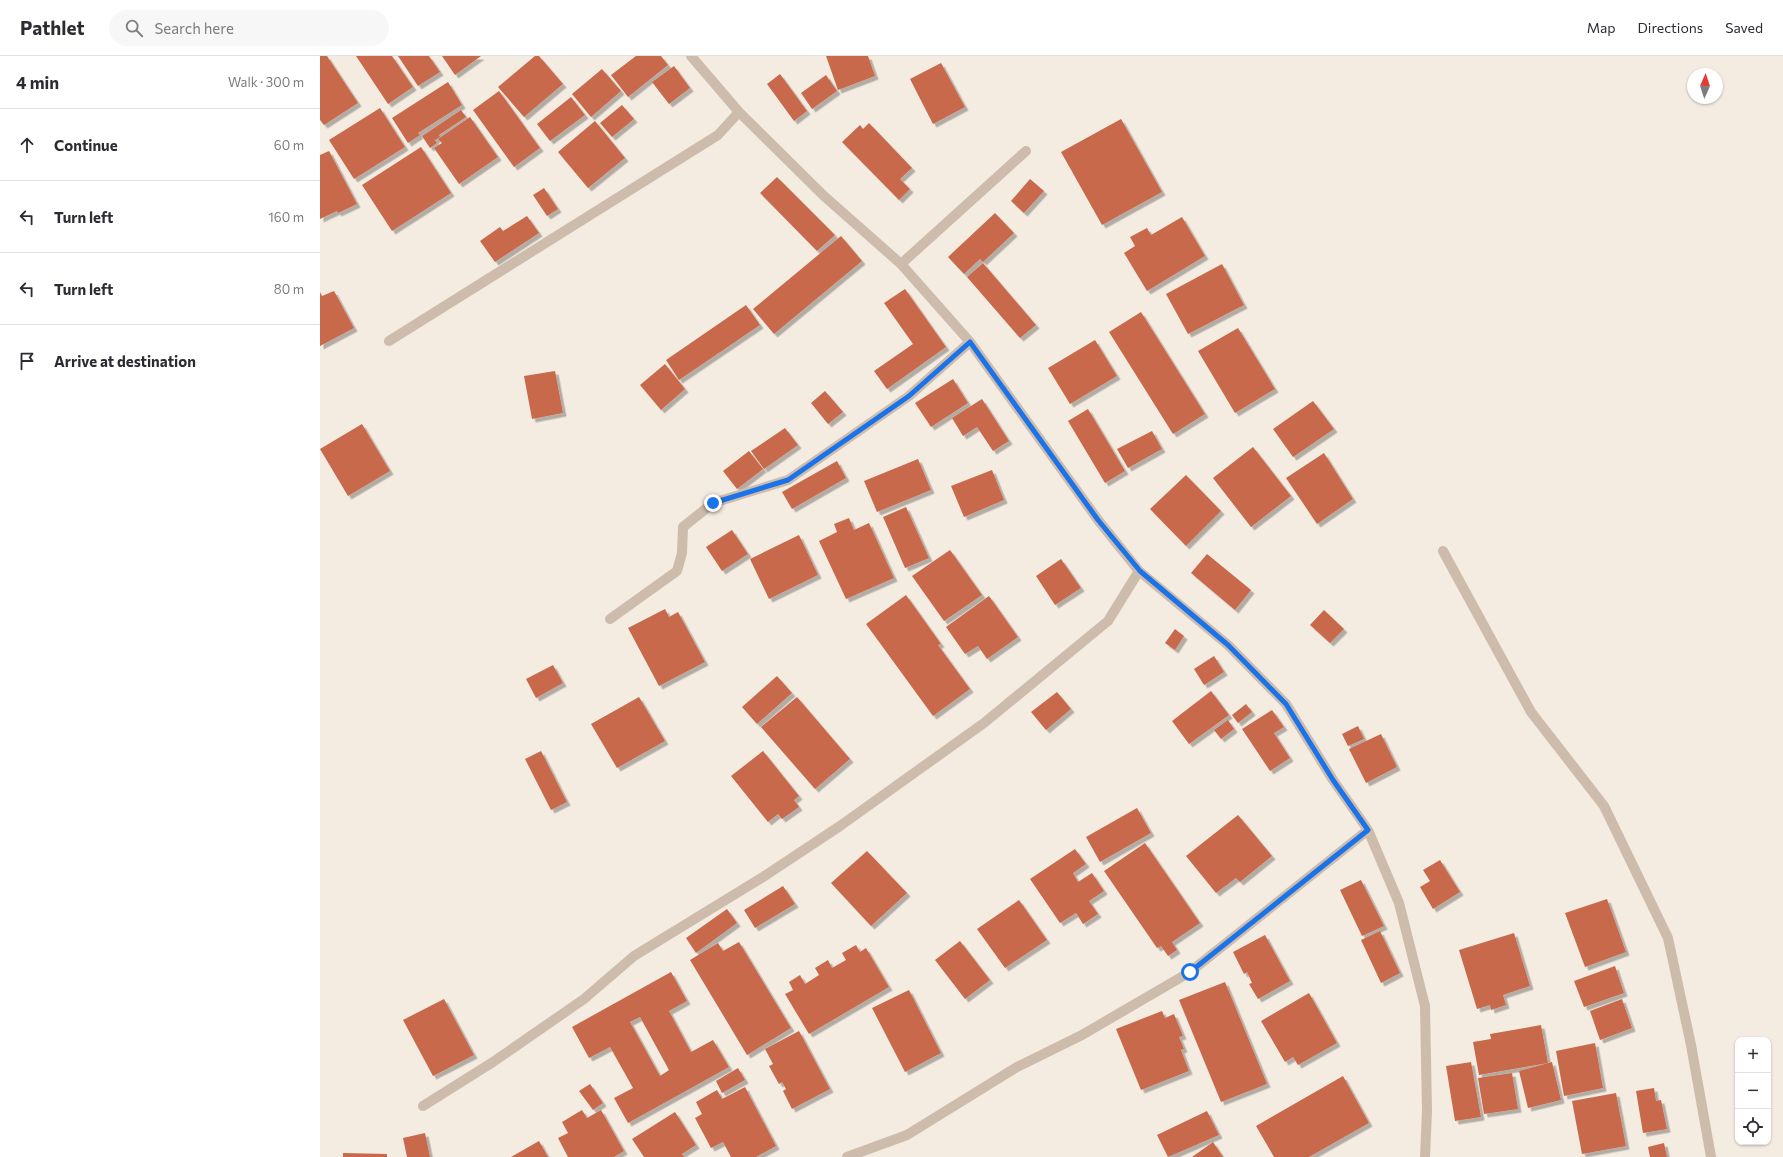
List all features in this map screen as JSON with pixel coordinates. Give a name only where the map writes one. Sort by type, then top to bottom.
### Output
[{"type":"street","points":[[691,56],[739,112],[824,196],[901,264],[970,342],[1098,520],[1140,571],[1228,645],[1286,704],[1333,780],[1368,830],[1399,902],[1424,1006],[1427,1111],[1425,1157]]},
{"type":"street","points":[[390,341],[718,135],[739,112]]},
{"type":"street","points":[[901,264],[1026,151]]},
{"type":"street","points":[[610,619],[677,571],[682,553],[683,526],[713,503],[788,480],[909,396],[970,342]]},
{"type":"street","points":[[1443,551],[1531,712],[1604,806],[1668,938],[1691,1045],[1711,1157]]},
{"type":"street","points":[[423,1106],[493,1062],[584,999],[634,956],[763,877],[814,843],[984,723],[1108,622],[1140,571]]},
{"type":"street","points":[[847,1157],[907,1135],[1017,1068],[1082,1035],[1190,972],[1368,830]]},
{"type":"building","points":[[320,56],[327,56],[358,103],[324,125],[320,120]]},
{"type":"building","points":[[356,56],[392,56],[413,87],[388,104]]},
{"type":"building","points":[[398,56],[429,56],[440,72],[418,86]]},
{"type":"building","points":[[442,56],[481,56],[455,75]]},
{"type":"building","points":[[535,56],[539,56],[563,84],[524,117],[498,87]]},
{"type":"building","points":[[636,56],[661,56],[668,65],[628,97],[611,75]]},
{"type":"building","points":[[826,56],[868,56],[875,76],[838,90]]},
{"type":"building","points":[[941,63],[965,107],[933,124],[910,79]]},
{"type":"building","points":[[674,66],[690,88],[669,104],[652,82]]},
{"type":"building","points":[[602,69],[621,91],[591,117],[572,94]]},
{"type":"building","points":[[780,74],[807,111],[794,121],[767,84]]},
{"type":"building","points":[[826,75],[837,91],[812,109],[801,93]]},
{"type":"building","points":[[448,82],[462,105],[418,133],[420,135],[408,143],[392,118]]},
{"type":"building","points":[[499,91],[540,148],[514,167],[473,110]]},
{"type":"building","points":[[571,97],[585,115],[550,141],[537,124]]},
{"type":"building","points":[[622,105],[634,119],[612,137],[600,123]]},
{"type":"building","points":[[380,108],[405,147],[354,179],[329,140]]},
{"type":"building","points":[[461,110],[466,117],[439,135],[440,137],[435,140],[437,143],[430,148],[422,136]]},
{"type":"building","points":[[470,117],[498,157],[459,184],[434,148],[442,143],[438,139]]},
{"type":"building","points":[[1121,119],[1162,192],[1102,225],[1061,152]]},
{"type":"building","points":[[595,121],[625,158],[588,188],[558,152]]},
{"type":"building","points":[[869,123],[912,168],[900,179],[910,189],[899,200],[842,142],[860,125],[863,129]]},
{"type":"building","points":[[421,147],[451,193],[392,231],[362,185]]},
{"type":"building","points":[[329,151],[357,204],[338,213],[337,211],[320,219],[320,155]]},
{"type":"building","points":[[777,177],[835,235],[817,251],[760,193]]},
{"type":"building","points":[[1030,179],[1044,191],[1024,213],[1011,201]]},
{"type":"building","points":[[544,188],[558,209],[547,216],[533,195]]},
{"type":"building","points":[[995,213],[1014,233],[983,262],[980,259],[964,274],[948,257]]},
{"type":"building","points":[[527,216],[539,233],[495,262],[480,241],[500,227],[503,231]]},
{"type":"building","points":[[1182,217],[1205,256],[1147,291],[1124,253],[1135,246],[1130,237],[1147,228],[1151,235]]},
{"type":"building","points":[[841,236],[862,261],[774,334],[753,309]]},
{"type":"building","points":[[983,263],[1036,325],[1020,338],[967,277]]},
{"type":"building","points":[[1222,264],[1244,305],[1188,334],[1166,294]]},
{"type":"building","points":[[905,289],[946,347],[887,389],[874,371],[913,344],[884,303]]},
{"type":"building","points":[[334,291],[354,328],[320,346],[320,292],[322,296]]},
{"type":"building","points":[[746,305],[760,325],[679,380],[666,360]]},
{"type":"building","points":[[1141,312],[1205,414],[1173,434],[1109,332]]},
{"type":"building","points":[[1238,328],[1275,389],[1235,413],[1198,351]]},
{"type":"building","points":[[1095,340],[1117,376],[1070,404],[1048,368]]},
{"type":"building","points":[[665,364],[685,389],[661,410],[640,385]]},
{"type":"building","points":[[555,371],[563,413],[532,419],[524,376]]},
{"type":"building","points":[[953,379],[968,403],[931,427],[915,403]]},
{"type":"building","points":[[825,391],[843,412],[828,424],[811,403]]},
{"type":"building","points":[[982,399],[1009,441],[993,451],[977,427],[963,436],[952,418]]},
{"type":"building","points":[[1313,401],[1334,429],[1293,457],[1273,429]]},
{"type":"building","points":[[1088,409],[1125,471],[1105,483],[1068,421]]},
{"type":"building","points":[[362,424],[390,471],[348,496],[320,449]]},
{"type":"building","points":[[785,428],[798,445],[764,469],[751,451]]},
{"type":"building","points":[[1152,431],[1162,449],[1128,468],[1117,449]]},
{"type":"building","points":[[1253,447],[1291,496],[1251,527],[1213,478]]},
{"type":"building","points":[[749,451],[763,469],[737,489],[723,471]]},
{"type":"building","points":[[1324,453],[1353,499],[1317,524],[1286,478]]},
{"type":"building","points":[[918,459],[931,490],[877,512],[864,481]]},
{"type":"building","points":[[837,461],[846,478],[792,509],[782,492]]},
{"type":"building","points":[[992,470],[1004,500],[964,517],[951,486]]},
{"type":"building","points":[[1186,475],[1221,511],[1186,546],[1150,509]]},
{"type":"building","points":[[906,507],[929,558],[905,568],[883,517]]},
{"type":"building","points":[[849,518],[854,530],[869,523],[894,578],[846,599],[819,541],[837,532],[834,524]]},
{"type":"building","points":[[732,530],[748,554],[722,571],[706,547]]},
{"type":"building","points":[[799,535],[818,575],[769,599],[750,559]]},
{"type":"building","points":[[950,550],[982,595],[944,621],[912,576]]},
{"type":"building","points":[[1207,554],[1251,590],[1235,610],[1191,573]]},
{"type":"building","points":[[1061,559],[1081,588],[1055,605],[1036,576]]},
{"type":"building","points":[[906,595],[941,644],[938,645],[970,689],[933,716],[866,624]]},
{"type":"building","points":[[989,596],[1018,637],[987,659],[978,646],[965,654],[946,627]]},
{"type":"building","points":[[665,609],[669,617],[678,612],[705,662],[659,686],[628,628]]},
{"type":"building","points":[[1324,610],[1344,629],[1330,643],[1310,625]]},
{"type":"building","points":[[1175,629],[1184,636],[1175,650],[1165,643]]},
{"type":"building","points":[[1214,656],[1224,672],[1204,685],[1194,669]]},
{"type":"building","points":[[553,665],[563,683],[536,698],[526,679]]},
{"type":"building","points":[[777,676],[792,693],[757,724],[742,707]]},
{"type":"building","points":[[1211,691],[1229,715],[1189,744],[1172,721]]},
{"type":"building","points":[[1057,692],[1071,709],[1046,730],[1031,712]]},
{"type":"building","points":[[639,697],[665,741],[617,768],[591,724]]},
{"type":"building","points":[[797,697],[850,759],[815,789],[761,727]]},
{"type":"building","points":[[1246,704],[1252,712],[1238,723],[1232,715]]},
{"type":"building","points":[[1272,710],[1284,727],[1274,733],[1290,758],[1270,771],[1242,729]]},
{"type":"building","points":[[1228,720],[1234,729],[1221,739],[1214,730]]},
{"type":"building","points":[[1358,726],[1364,739],[1348,746],[1342,734]]},
{"type":"building","points":[[1381,734],[1397,767],[1366,783],[1349,749]]},
{"type":"building","points":[[541,751],[567,802],[551,810],[525,759]]},
{"type":"building","points":[[763,751],[799,796],[794,800],[799,807],[782,819],[778,814],[768,822],[731,776]]},
{"type":"building","points":[[1137,808],[1151,833],[1100,862],[1086,837]]},
{"type":"building","points":[[1238,815],[1272,856],[1240,882],[1236,878],[1216,893],[1186,856]]},
{"type":"building","points":[[1145,843],[1200,923],[1172,942],[1177,950],[1168,956],[1161,946],[1157,948],[1104,871]]},
{"type":"building","points":[[1075,849],[1086,864],[1073,873],[1078,882],[1092,873],[1104,891],[1089,901],[1098,914],[1083,924],[1076,913],[1060,923],[1030,879]]},
{"type":"building","points":[[867,851],[907,893],[871,926],[831,883]]},
{"type":"building","points":[[1440,860],[1460,892],[1433,909],[1420,887],[1430,881],[1423,870]]},
{"type":"building","points":[[1361,880],[1384,926],[1362,936],[1340,890]]},
{"type":"building","points":[[783,886],[795,904],[755,928],[744,910]]},
{"type":"building","points":[[1607,899],[1626,952],[1585,967],[1565,913]]},
{"type":"building","points":[[1019,900],[1047,940],[1005,968],[977,929]]},
{"type":"building","points":[[727,909],[737,923],[696,953],[686,938]]},
{"type":"building","points":[[1380,931],[1400,973],[1381,983],[1361,940]]},
{"type":"building","points":[[1514,933],[1530,986],[1503,995],[1506,1005],[1491,1010],[1490,1005],[1477,1009],[1459,950]]},
{"type":"building","points":[[1265,935],[1290,981],[1258,999],[1249,984],[1252,983],[1247,972],[1244,974],[1233,952]]},
{"type":"building","points":[[960,941],[990,980],[965,999],[935,960]]},
{"type":"building","points":[[739,942],[791,1028],[747,1055],[690,960],[718,943],[723,951]]},
{"type":"building","points":[[856,945],[860,952],[866,948],[889,987],[809,1034],[785,994],[793,990],[789,982],[800,975],[805,984],[819,975],[815,968],[828,960],[832,968],[846,960],[842,953]]},
{"type":"building","points":[[1615,966],[1624,993],[1584,1007],[1574,981]]},
{"type":"building","points":[[671,972],[687,1001],[669,1011],[691,1052],[713,1040],[729,1067],[628,1123],[614,1098],[633,1088],[610,1047],[589,1058],[572,1027]],"holes":[[[640,1017],[669,1070],[660,1076],[630,1022]]]},
{"type":"building","points":[[1225,982],[1267,1084],[1221,1102],[1179,1000]]},
{"type":"building","points":[[909,990],[941,1053],[905,1072],[872,1008]]},
{"type":"building","points":[[1309,993],[1337,1043],[1298,1065],[1293,1057],[1285,1062],[1261,1021]]},
{"type":"building","points":[[444,999],[474,1055],[433,1076],[403,1020]]},
{"type":"building","points":[[1622,999],[1632,1028],[1600,1040],[1590,1011]]},
{"type":"building","points":[[1162,1011],[1165,1018],[1174,1014],[1183,1036],[1179,1037],[1184,1049],[1181,1050],[1189,1071],[1141,1090],[1116,1029]]},
{"type":"building","points":[[1541,1025],[1548,1063],[1479,1075],[1473,1042],[1491,1039],[1490,1034]]},
{"type":"building","points":[[799,1031],[830,1089],[792,1109],[783,1091],[786,1089],[782,1082],[779,1084],[769,1066],[773,1064],[765,1049]]},
{"type":"building","points":[[1595,1043],[1603,1088],[1564,1096],[1556,1051]]},
{"type":"building","points":[[1471,1062],[1481,1117],[1455,1121],[1446,1066]]},
{"type":"building","points":[[1552,1062],[1561,1100],[1528,1108],[1519,1071]]},
{"type":"building","points":[[738,1068],[745,1080],[722,1093],[716,1081]]},
{"type":"building","points":[[1512,1073],[1518,1109],[1484,1114],[1478,1078]]},
{"type":"building","points":[[1343,1076],[1369,1123],[1309,1157],[1274,1157],[1256,1126]]},
{"type":"building","points":[[590,1084],[603,1103],[593,1110],[579,1091]]},
{"type":"building","points":[[745,1087],[776,1146],[756,1157],[731,1157],[723,1142],[711,1148],[695,1118],[702,1114],[696,1102],[717,1090],[722,1099]]},
{"type":"building","points":[[1654,1088],[1656,1101],[1661,1100],[1667,1129],[1643,1133],[1636,1091]]},
{"type":"building","points":[[1616,1093],[1626,1146],[1582,1154],[1572,1101]]},
{"type":"building","points":[[582,1110],[587,1118],[601,1110],[624,1151],[614,1157],[568,1157],[558,1138],[568,1133],[562,1122]]},
{"type":"building","points":[[1207,1111],[1219,1135],[1168,1157],[1157,1135]]},
{"type":"building","points":[[675,1112],[696,1145],[682,1154],[684,1157],[644,1157],[632,1139]]},
{"type":"building","points":[[425,1133],[430,1157],[407,1157],[403,1138]]},
{"type":"building","points":[[539,1141],[548,1157],[511,1157]]},
{"type":"building","points":[[1213,1142],[1223,1157],[1192,1157]]},
{"type":"building","points":[[1664,1143],[1667,1157],[1650,1157],[1648,1147]]},
{"type":"building","points":[[343,1153],[387,1154],[387,1157],[343,1157]]},
{"type":"route","points":[[713,503],[788,480],[909,396],[970,342],[1098,520],[1140,571],[1228,645],[1286,704],[1333,780],[1368,830],[1190,972]]}]
